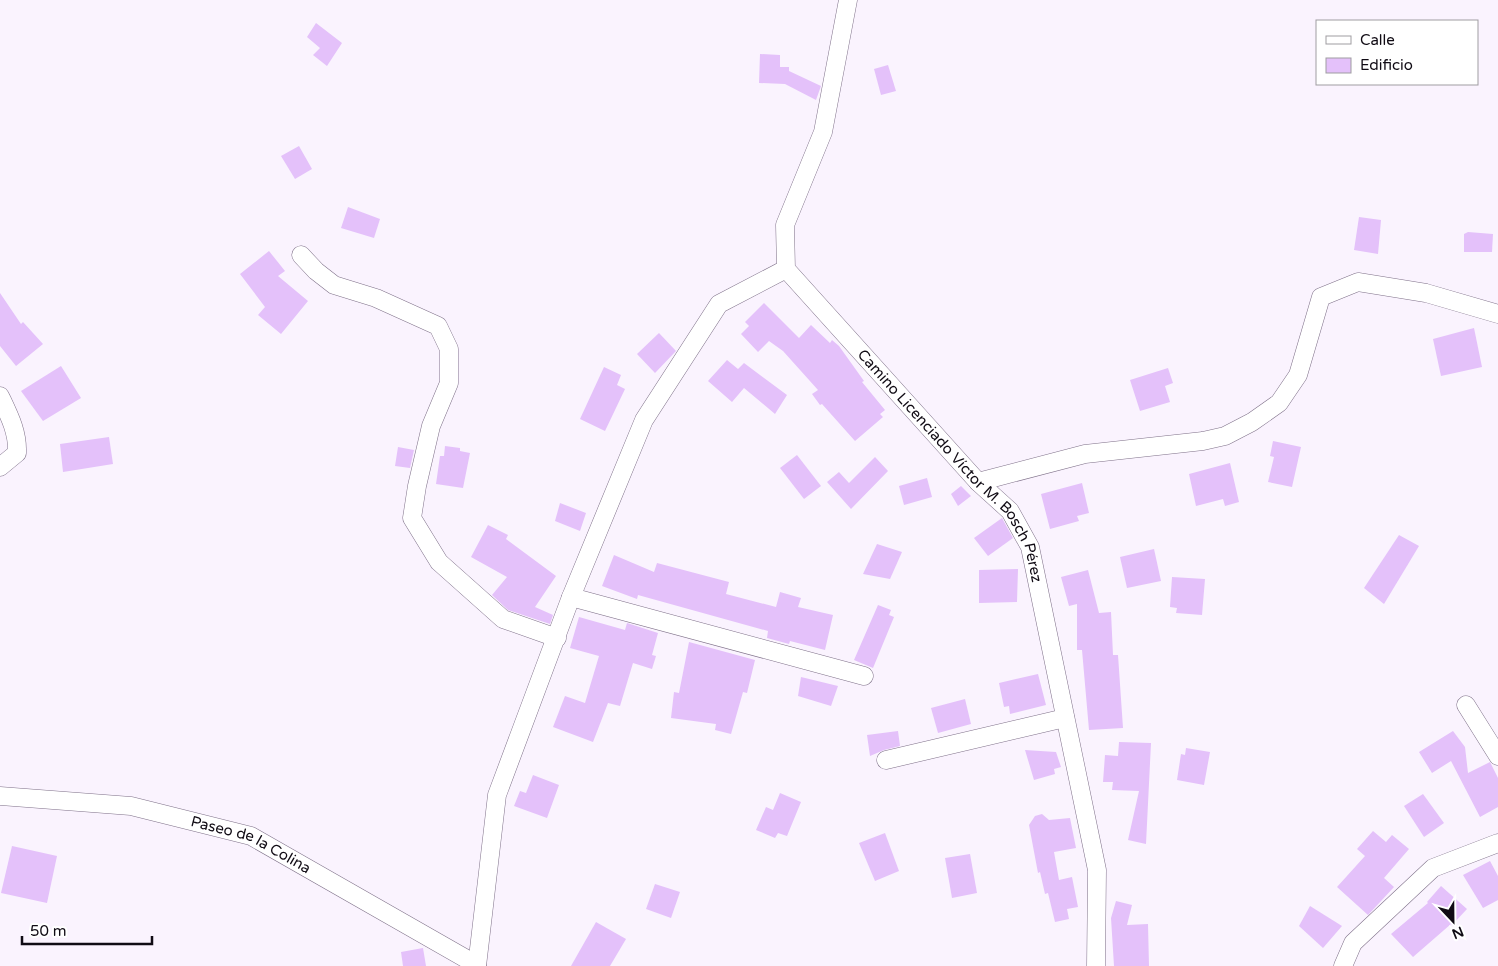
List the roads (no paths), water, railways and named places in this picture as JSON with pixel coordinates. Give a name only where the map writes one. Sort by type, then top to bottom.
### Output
[{"type":"street","points":[[477,966],[497,795],[571,597],[644,420],[719,304],[786,269],[785,225],[823,132],[848,0]]},
{"type":"street","points":[[301,255],[316,271],[334,285],[376,298],[438,326],[449,349],[449,383],[431,426],[416,486],[412,518],[439,562],[503,619],[557,638]]},
{"type":"street","name":"Camino Licenciado Víctor M. Bosch Pérez","points":[[786,269],[978,482],[1010,511],[1030,547],[1097,870],[1096,966]]},
{"type":"street","points":[[978,482],[1085,454],[1203,441],[1225,436],[1252,422],[1279,403],[1298,375],[1321,297],[1358,282],[1426,293],[1498,314]]},
{"type":"street","points":[[0,396],[11,417],[17,440],[17,453],[0,467]]},
{"type":"street","points":[[571,597],[864,676]]},
{"type":"street","points":[[1466,705],[1498,756]]},
{"type":"street","points":[[886,760],[1065,718]]},
{"type":"street","name":"Paseo de la Colina","points":[[0,796],[131,806],[251,836],[477,966]]},
{"type":"street","points":[[1342,966],[1352,943],[1433,868],[1498,843]]}]
